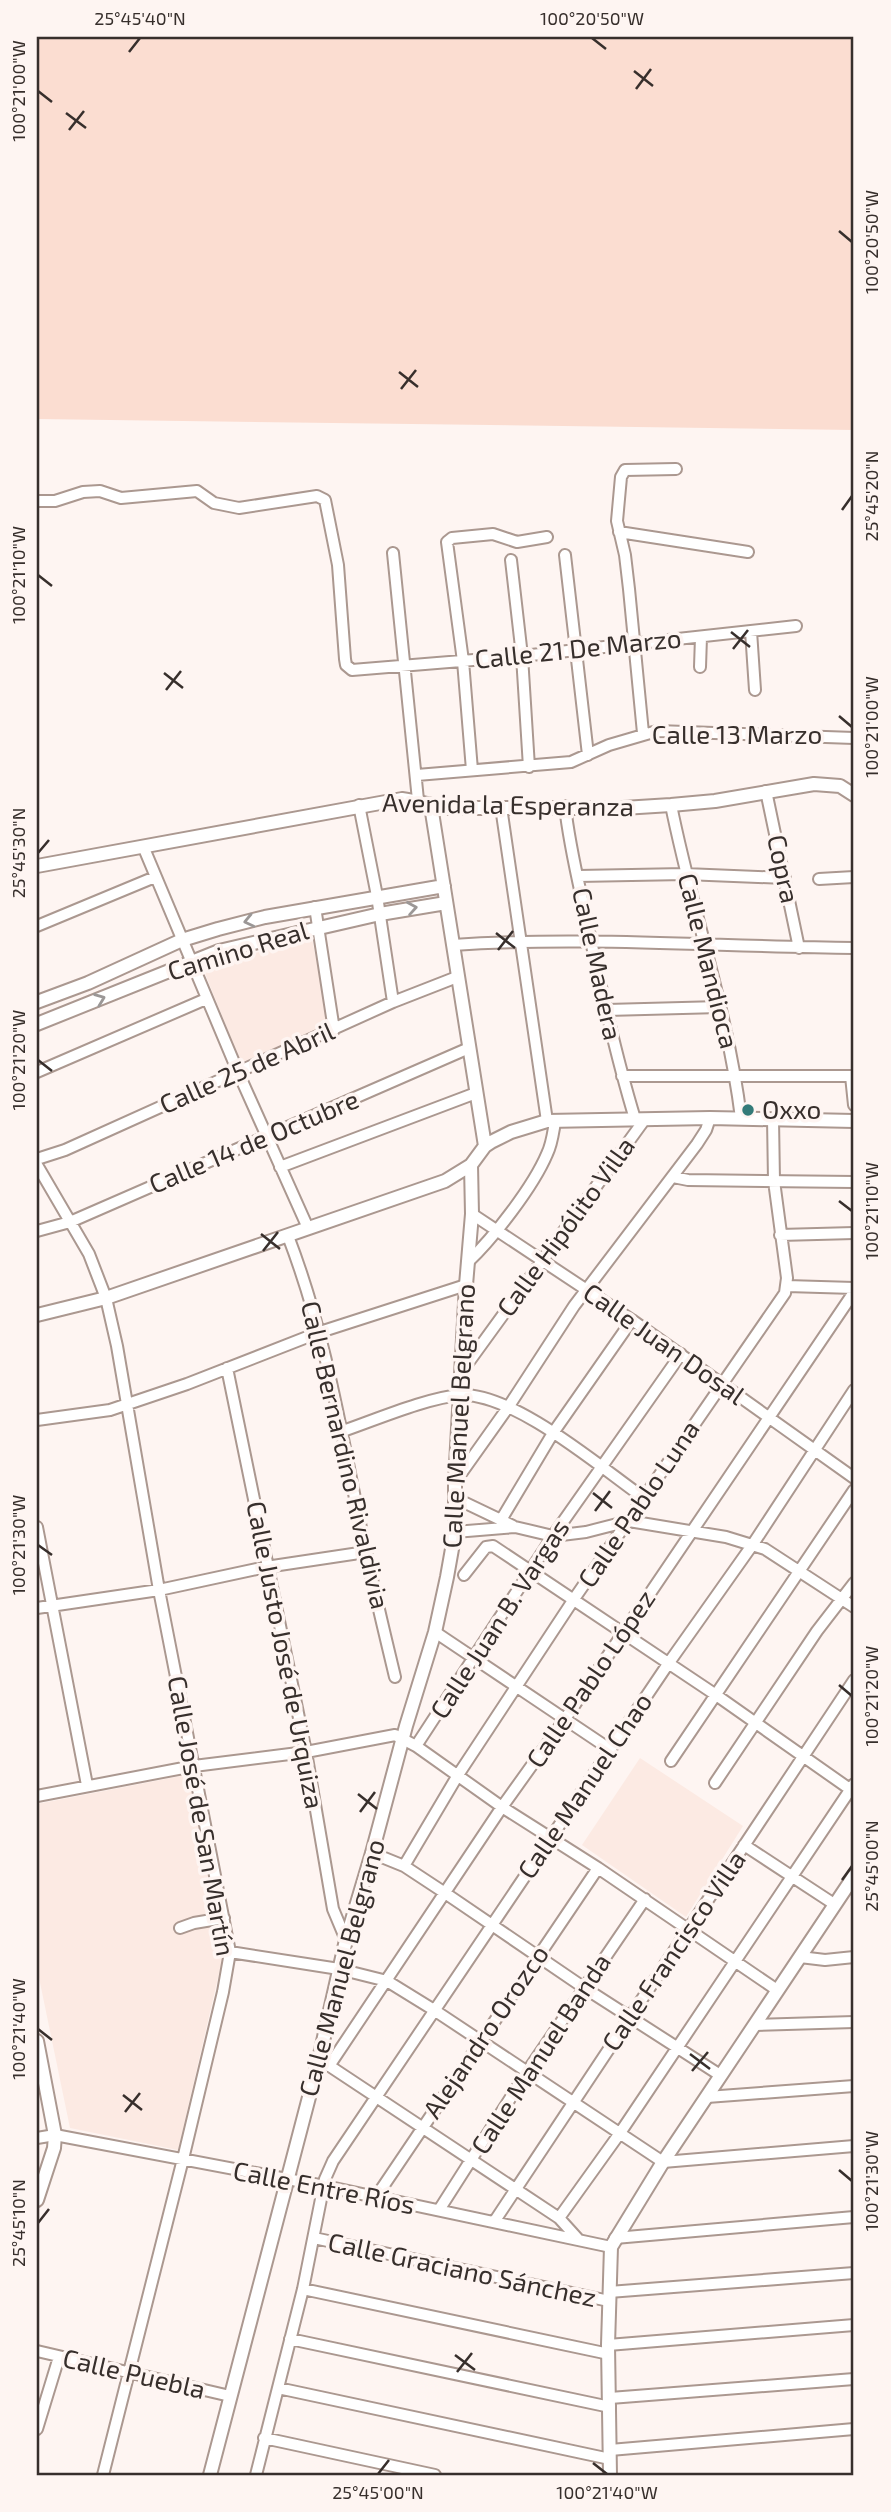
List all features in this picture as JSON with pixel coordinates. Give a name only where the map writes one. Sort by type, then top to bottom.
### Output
[{"type":"street","points":[[643,733],[625,555],[617,521],[621,477],[625,470],[676,469]]},
{"type":"street","name":"Calle 21 De Marzo","points":[[37,501],[100,491],[121,498],[197,491],[214,503],[239,508],[317,496],[325,500],[338,565],[345,659],[349,668],[359,670],[522,656],[796,626]]},
{"type":"street","points":[[619,532],[748,552]]},
{"type":"street","points":[[472,770],[463,661],[447,545],[449,539],[493,534],[517,542],[547,537]]},
{"type":"street","points":[[393,553],[418,800]]},
{"type":"street","points":[[565,555],[574,650],[589,755]]},
{"type":"street","points":[[511,561],[522,656],[529,767]]},
{"type":"street","points":[[751,631],[755,690]]},
{"type":"street","points":[[700,667],[701,637]]},
{"type":"street","name":"Calle 13 Marzo","points":[[416,775],[571,762],[609,745],[657,731],[854,738]]},
{"type":"street","name":"Avenida la Esperanza","points":[[37,866],[402,799],[418,800],[431,806],[623,808],[715,801],[814,784],[840,786],[854,795]]},
{"type":"street","name":"Copra","points":[[766,791],[799,947]]},
{"type":"street","points":[[359,805],[377,896],[393,1002]]},
{"type":"street","name":"Calle Mandioca","points":[[671,805],[685,874],[728,1034],[741,1118]]},
{"type":"street","points":[[431,806],[485,1146]]},
{"type":"street","points":[[468,1262],[495,1231],[541,1166],[552,1142],[551,1121],[519,941],[501,807]]},
{"type":"street","name":"Calle Madera","points":[[565,807],[569,843],[622,1076],[640,1119]]},
{"type":"street","points":[[143,846],[237,1072],[308,1228]]},
{"type":"street","points":[[578,876],[685,874],[785,878]]},
{"type":"street","points":[[37,926],[155,877]]},
{"type":"street","points":[[820,879],[854,877]]},
{"type":"street","name":"Camino Real","points":[[37,1002],[182,940],[240,923],[443,886]]},
{"type":"street","name":"Camino Real","points":[[37,1024],[190,961],[234,947],[380,914],[446,903]]},
{"type":"street","points":[[316,908],[334,1030]]},
{"type":"street","points":[[453,945],[591,940],[854,948]]},
{"type":"street","name":"Calle 25 de Abril","points":[[37,1159],[65,1150],[393,1002],[457,977]]},
{"type":"street","points":[[37,1072],[206,999]]},
{"type":"street","points":[[607,1010],[720,1007]]},
{"type":"street","name":"Calle 14 de Octubre","points":[[37,1231],[70,1222],[469,1048]]},
{"type":"street","points":[[622,1076],[853,1076],[854,1105]]},
{"type":"street","points":[[280,1167],[476,1093]]},
{"type":"street","points":[[455,1482],[509,1406],[558,1329],[706,1130],[710,1118]]},
{"type":"street","points":[[37,1315],[106,1298],[445,1181],[471,1166],[485,1146],[511,1132],[551,1121],[741,1118],[854,1121]]},
{"type":"street","name":"Calle Hipólito Villa","points":[[463,1370],[640,1119]]},
{"type":"street","points":[[774,1119],[774,1181],[787,1286],[854,1290]]},
{"type":"street","name":"Calle José de San Martín","points":[[37,1164],[96,1269],[106,1298],[117,1346],[159,1590],[230,1952],[183,2160],[103,2475]]},
{"type":"street","name":"Calle Manuel Belgrano","points":[[210,2475],[286,2180],[324,2063],[346,1940],[402,1738],[435,1632],[455,1532],[455,1482],[472,1214],[471,1166]]},
{"type":"street","points":[[673,1177],[688,1180],[854,1182]]},
{"type":"street","name":"Calle Juan Dosal","points":[[472,1214],[632,1320],[854,1478]]},
{"type":"street","points":[[780,1235],[854,1233]]},
{"type":"street","name":"Calle Bernardino Rivaldivia","points":[[288,1236],[308,1288],[320,1332],[395,1677]]},
{"type":"street","points":[[37,1420],[93,1414],[127,1405],[320,1332],[466,1285]]},
{"type":"street","name":"Calle Pablo Luna","points":[[404,1866],[458,1775],[574,1599],[777,1305],[787,1286]]},
{"type":"street","name":"Calle Pablo López","points":[[324,2063],[387,1981],[502,1807],[770,1418],[854,1290]]},
{"type":"street","points":[[501,1520],[553,1433],[632,1320]]},
{"type":"street","name":"Calle Juan B. Vargas","points":[[416,1746],[553,1536],[681,1354]]},
{"type":"street","name":"Calle Justo José de Urquiza","points":[[227,1368],[306,1752],[333,1909],[346,1940]]},
{"type":"street","name":"Calle Manuel Chao","points":[[256,2475],[303,2289],[324,2186],[333,2161],[668,1664],[753,1544],[854,1390]]},
{"type":"street","points":[[343,1431],[461,1395],[485,1397],[509,1406],[553,1433],[644,1498]]},
{"type":"street","points":[[671,1760],[854,1490]]},
{"type":"street","points":[[455,1498],[515,1527],[553,1536],[586,1532],[629,1521],[753,1544],[854,1607]]},
{"type":"street","points":[[37,1527],[88,1785]]},
{"type":"street","points":[[455,1532],[515,1527]]},
{"type":"street","points":[[464,1575],[488,1545],[493,1546],[532,1569],[802,1757],[853,1788],[620,2133],[559,2218]]},
{"type":"street","points":[[37,1608],[159,1590],[266,1567],[366,1552]]},
{"type":"street","points":[[715,1783],[817,1631],[854,1583]]},
{"type":"street","points":[[435,1632],[611,1750]]},
{"type":"street","name":"Calle Francisco Villa","points":[[494,2222],[854,1679]]},
{"type":"street","points":[[37,1796],[194,1766],[306,1752],[389,1736],[402,1738],[777,1990]]},
{"type":"street","points":[[744,1845],[834,1904]]},
{"type":"street","points":[[372,1853],[404,1866],[445,1892],[583,1987],[720,2075]]},
{"type":"street","name":"Alejandro Orozco","points":[[376,2197],[598,1868]]},
{"type":"street","points":[[610,2475],[609,2296],[613,2243],[663,2162],[834,1904],[849,1892],[854,1876]]},
{"type":"street","name":"Calle Manuel Banda","points":[[439,2210],[583,1987],[645,1899]]},
{"type":"street","points":[[180,1928],[224,1918]]},
{"type":"street","points":[[230,1952],[339,1969],[387,1981],[663,2162],[854,2147]]},
{"type":"street","points":[[800,1957],[825,1960],[854,1957]]},
{"type":"street","points":[[754,2025],[854,2022]]},
{"type":"street","points":[[37,2041],[55,2134],[54,2148],[37,2200]]},
{"type":"street","points":[[324,2063],[559,2218],[578,2239]]},
{"type":"street","points":[[707,2097],[854,2086]]},
{"type":"street","name":"Calle Entre Ríos","points":[[37,2138],[55,2134],[578,2239],[613,2243],[854,2217]]},
{"type":"street","name":"Calle Graciano Sánchez","points":[[314,2238],[609,2296],[854,2273]]},
{"type":"street","points":[[303,2289],[609,2349],[854,2325]]},
{"type":"street","points":[[290,2339],[610,2402],[854,2379]]},
{"type":"street","name":"Calle Puebla","points":[[37,2351],[230,2396]]},
{"type":"street","points":[[37,2430],[59,2357]]},
{"type":"street","points":[[278,2388],[610,2455],[854,2429]]},
{"type":"street","points":[[264,2438],[435,2475]]},
{"type":"shaded area","points":[[37,37],[854,37],[854,430],[37,419]]},
{"type":"shaded area","points":[[312,939],[329,1024],[241,1063],[202,966]]},
{"type":"shaded area","points":[[640,1758],[743,1826],[686,1917],[582,1845]]},
{"type":"shaded area","points":[[191,1774],[224,1952],[178,2150],[70,2128],[37,1968],[37,1804]]},
{"type":"place","name":"Oxxo","points":[[748,1110]]}]
